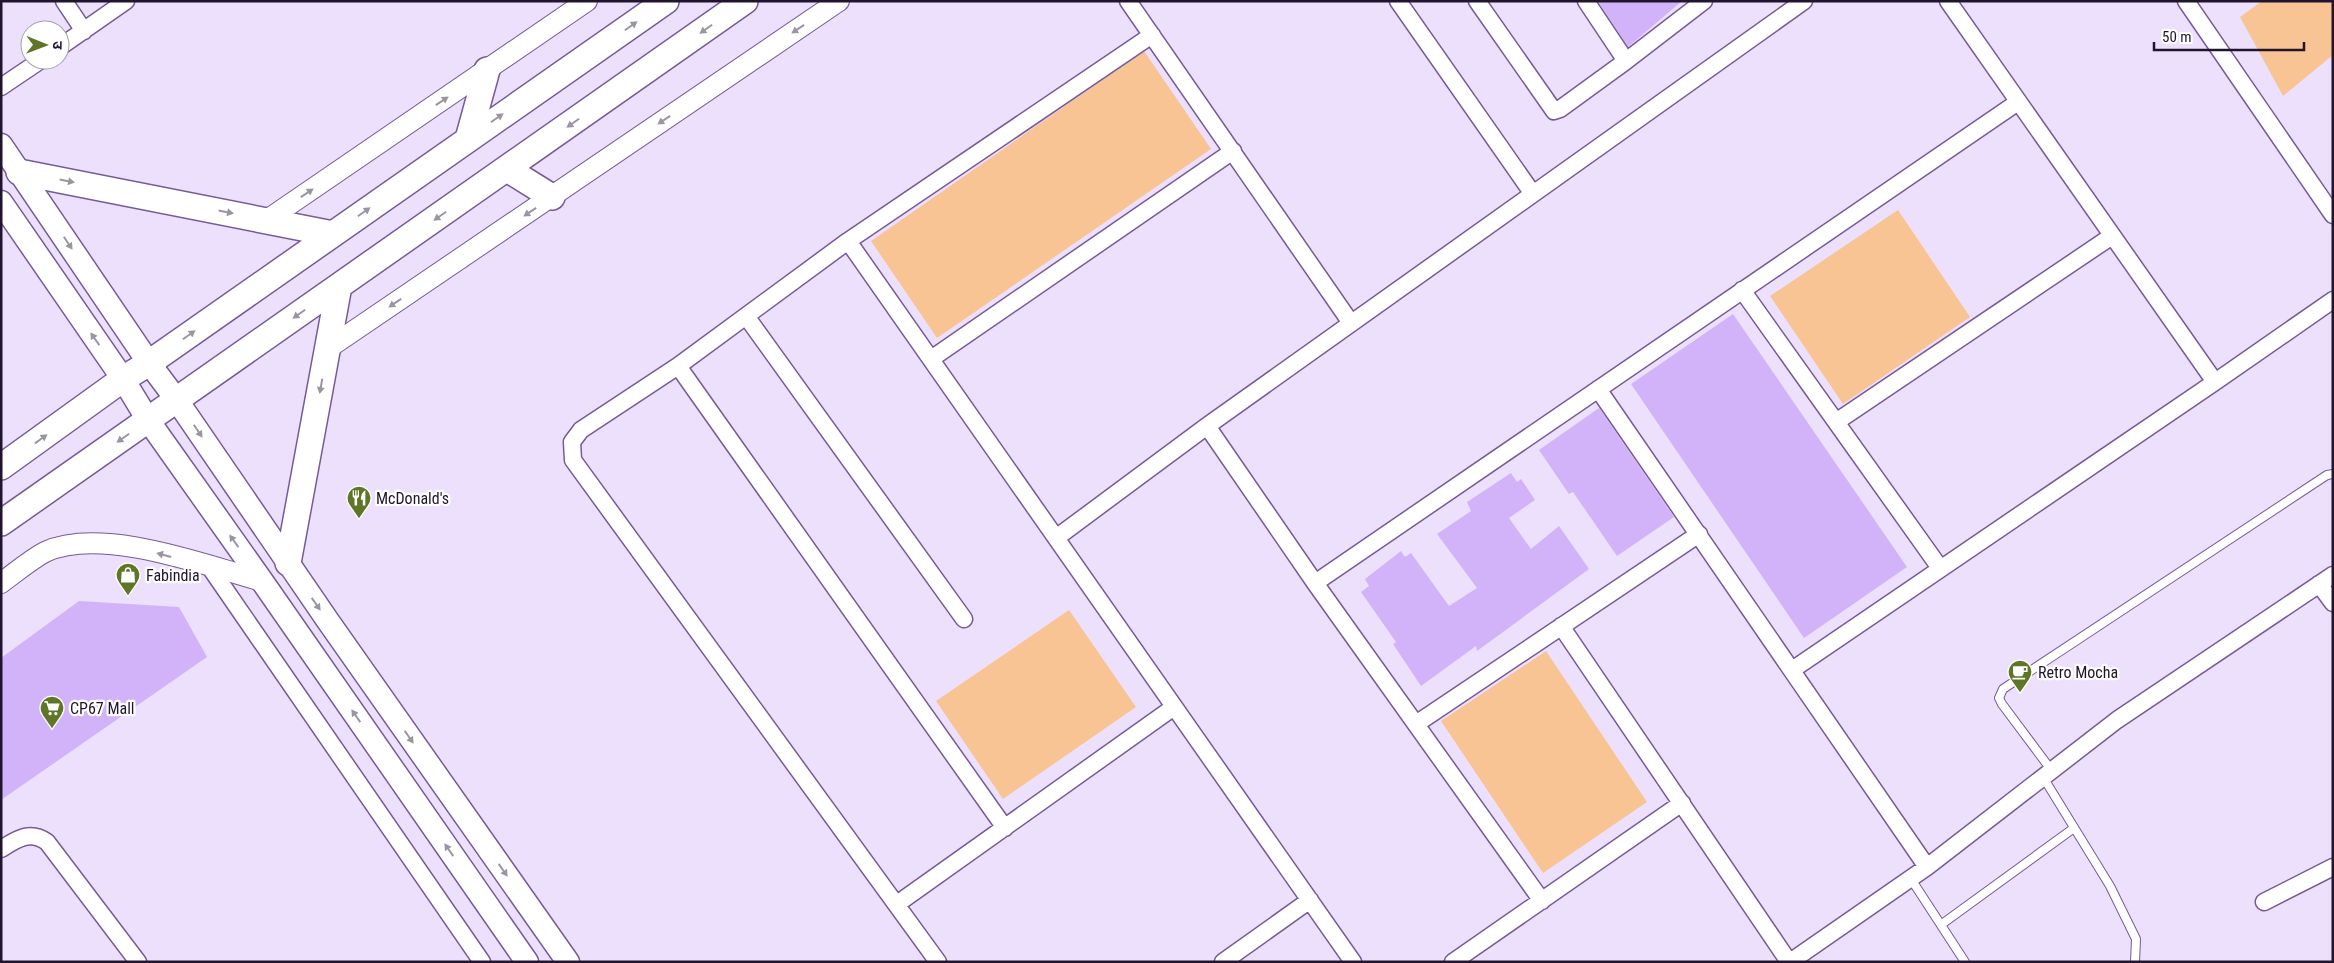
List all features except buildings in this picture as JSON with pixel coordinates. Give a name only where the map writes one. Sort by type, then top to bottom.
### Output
[{"type":"main road","points":[[1,467],[123,379],[149,363],[666,1]]},
{"type":"main road","points":[[1,523],[746,1]]},
{"type":"main road","points":[[468,139],[488,70]]},
{"type":"main road","points":[[1,145],[288,564],[568,962]]},
{"type":"main road","points":[[507,169],[552,197]]},
{"type":"main road","points":[[19,172],[333,234]]},
{"type":"main road","points":[[1,202],[123,379],[148,420],[262,580],[527,962]]},
{"type":"main road","points":[[288,564],[339,286]]},
{"type":"street","points":[[64,1],[84,31]]},
{"type":"street","points":[[70,40],[126,1]]},
{"type":"street","points":[[267,220],[587,1]]},
{"type":"street","points":[[327,349],[838,1]]},
{"type":"street","points":[[1128,1],[1351,323]]},
{"type":"street","points":[[1398,1],[1533,194]]},
{"type":"street","points":[[1476,1],[1554,111],[1560,110],[1704,1]]},
{"type":"street","points":[[1586,1],[1626,61]]},
{"type":"street","points":[[1056,538],[1207,426],[1804,1]]},
{"type":"street","points":[[1948,1],[2215,382]]},
{"type":"street","points":[[2186,1],[2333,216]]},
{"type":"street","points":[[938,962],[573,460],[572,442],[581,430],[678,366],[848,241],[1152,36]]},
{"type":"street","points":[[4,80],[22,70]]},
{"type":"street","points":[[1315,583],[2018,102]]},
{"type":"street","points":[[931,359],[1233,151]]},
{"type":"street","points":[[1836,422],[2112,236]]},
{"type":"street","points":[[848,241],[1353,962]]},
{"type":"street","points":[[1742,290],[1940,568]]},
{"type":"street","points":[[1792,670],[2333,300]]},
{"type":"street","points":[[746,316],[964,620]]},
{"type":"street","points":[[678,366],[1005,828]]},
{"type":"street","points":[[1598,389],[1927,867]]},
{"type":"street","points":[[1207,426],[1315,583],[1542,901]]},
{"type":"street","points":[[1416,724],[1698,534]]},
{"type":"street","points":[[1,583],[46,552],[81,543],[138,548],[262,580]]},
{"type":"street","points":[[209,566],[482,962]]},
{"type":"street","points":[[1561,626],[1790,962],[1911,879],[2117,720],[2326,579],[2333,603]]},
{"type":"street","points":[[897,904],[1174,707]]},
{"type":"street","points":[[1453,962],[1682,803]]},
{"type":"street","points":[[1,850],[15,840],[28,835],[38,836],[47,842],[138,962]]},
{"type":"street","points":[[2264,902],[2333,867]]},
{"type":"street","points":[[1223,962],[1310,900]]},
{"type":"lane","points":[[2135,962],[2136,939],[2110,886],[2074,828],[2047,774],[1999,698],[2003,689],[2327,475],[2333,474]]},
{"type":"lane","points":[[1942,924],[2074,828]]},
{"type":"lane","points":[[1911,879],[1965,962]]},
{"type":"shaded area","points":[[2262,1],[2333,1],[2333,55],[2283,96],[2240,17]]},
{"type":"shaded area","points":[[1144,51],[1211,149],[937,338],[871,241]]},
{"type":"shaded area","points":[[1898,210],[1970,317],[1843,404],[1770,296]]},
{"type":"shaded area","points":[[1069,610],[1136,707],[1003,799],[936,701]]},
{"type":"shaded area","points":[[1546,651],[1647,802],[1543,873],[1441,721]]},
{"type":"place","name":"McDonald's","points":[[359,519]]},
{"type":"place","name":"Fabindia","points":[[128,596]]},
{"type":"place","name":"Retro Mocha","points":[[2020,693]]},
{"type":"place","name":"CP67 Mall","points":[[52,729]]}]
